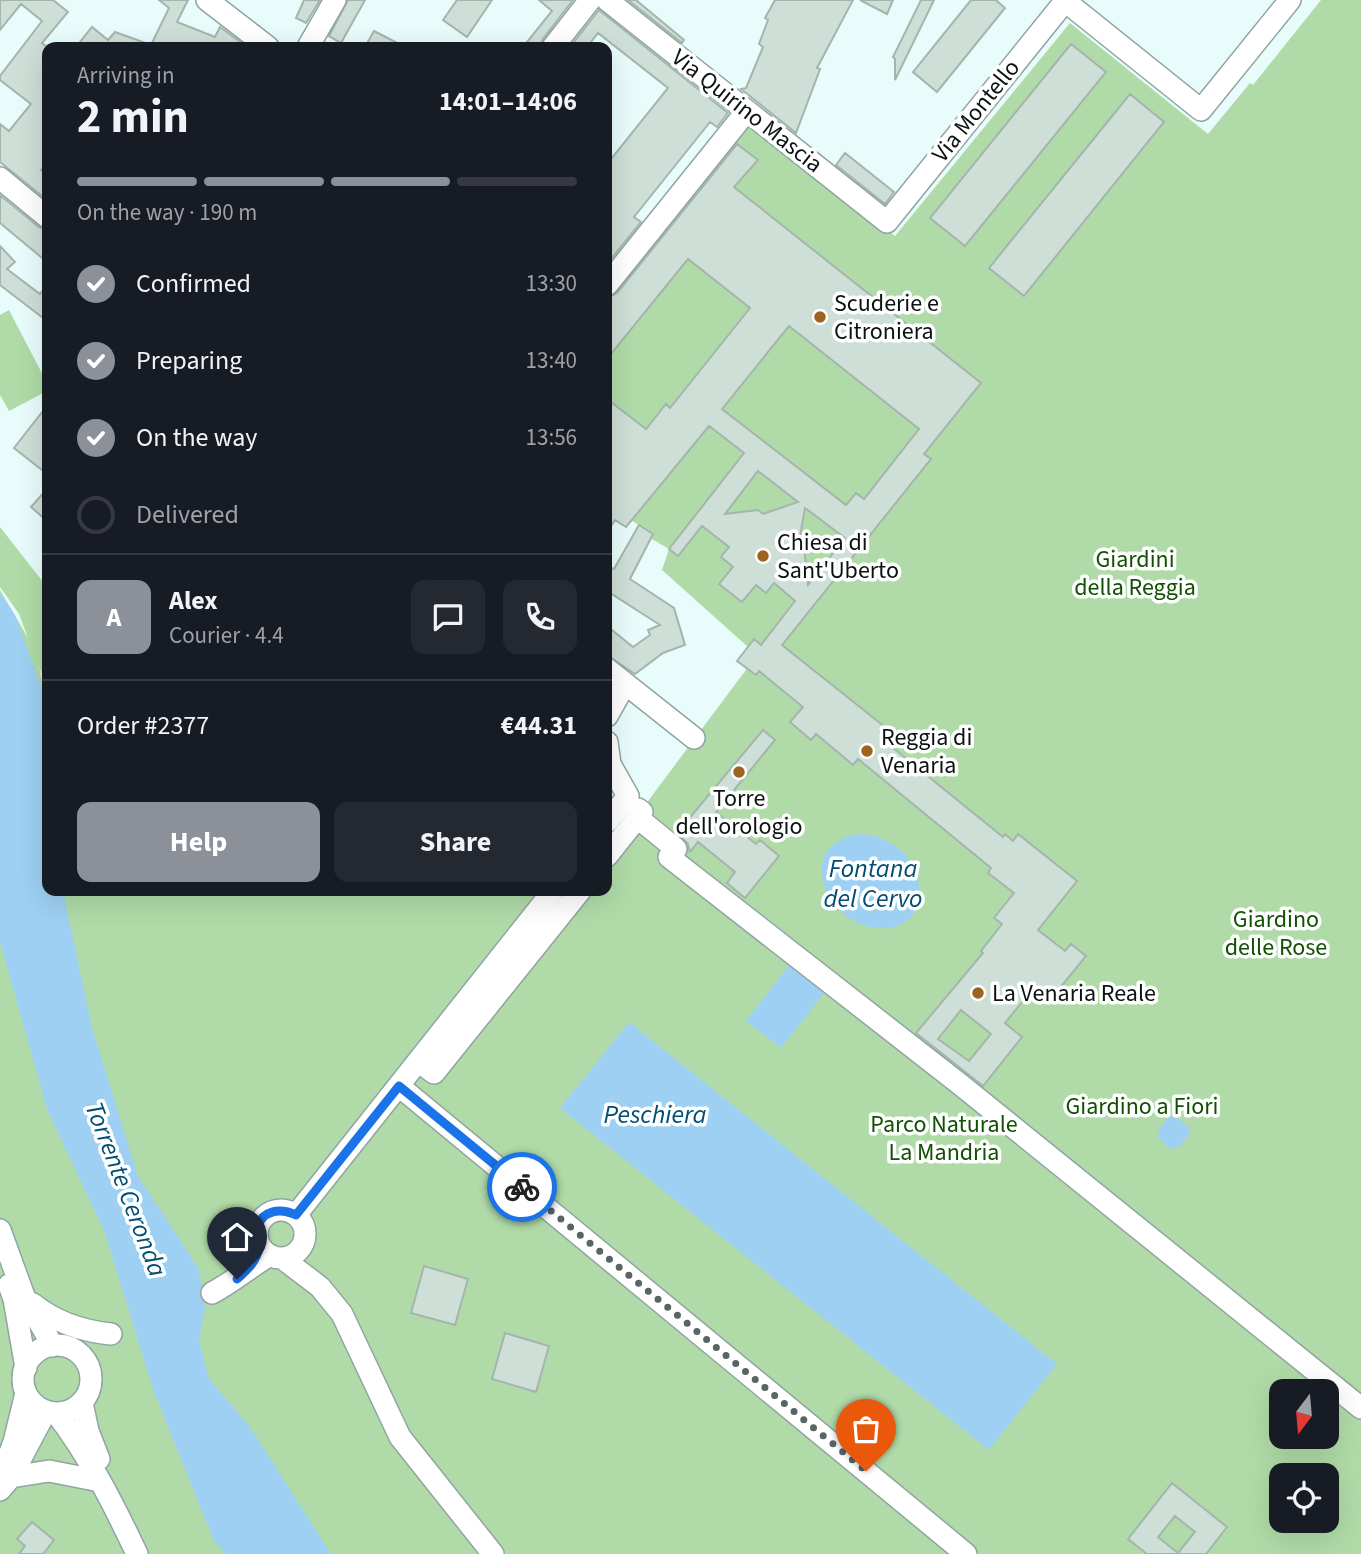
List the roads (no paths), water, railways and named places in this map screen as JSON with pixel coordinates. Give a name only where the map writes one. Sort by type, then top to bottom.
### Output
[{"type":"street","points":[[207,0],[262,42]]},
{"type":"street","points":[[313,39],[335,0]]},
{"type":"street","points":[[557,42],[590,0]]},
{"type":"street","name":"Via Quirino Mascia","points":[[607,0],[887,222]]},
{"type":"street","points":[[1066,1],[1201,110],[1290,0]]},
{"type":"street","name":"Via Montello","points":[[887,222],[1066,1]]},
{"type":"street","points":[[612,279],[746,112]]},
{"type":"street","points":[[0,178],[42,213]]},
{"type":"street","points":[[612,673],[694,738]]},
{"type":"street","points":[[612,707],[625,684]]},
{"type":"street","points":[[612,768],[626,797],[642,812],[612,850]]},
{"type":"street","points":[[612,815],[626,797]]},
{"type":"street","points":[[638,818],[676,849],[669,857],[961,1085],[1361,1408]]},
{"type":"street","points":[[296,1215],[549,896]]},
{"type":"street","points":[[418,1061],[434,1073],[576,896]]},
{"type":"street","points":[[399,1086],[966,1554]]},
{"type":"street","points":[[320,1287],[303,1244],[304,1228],[296,1215],[285,1210],[267,1214],[258,1227],[257,1234],[270,1253],[320,1287],[342,1314],[400,1437],[493,1554]]},
{"type":"street","points":[[0,1230],[24,1296],[90,1372],[91,1383],[82,1403],[66,1412],[51,1412]]},
{"type":"street","points":[[212,1293],[237,1279],[270,1253],[295,1254],[303,1244]]},
{"type":"street","points":[[0,1260],[15,1298],[26,1368],[26,1393],[31,1401],[51,1412],[73,1435],[119,1514]]},
{"type":"street","points":[[24,1296],[49,1317],[87,1331],[116,1331],[70,1352],[36,1353],[26,1368]]},
{"type":"street","points":[[4,1481],[26,1393]]},
{"type":"street","points":[[82,1403],[88,1430],[137,1554]]},
{"type":"street","points":[[4,1481],[51,1412]]},
{"type":"street","points":[[4,1481],[49,1471],[100,1481]]},
{"type":"water","name":"Torrente Ceronda","points":[[0,593],[15,615],[42,689],[42,896],[64,896],[92,1028],[138,1176],[199,1269],[205,1308],[199,1340],[209,1379],[250,1427],[331,1554],[226,1554],[214,1541],[154,1392],[105,1233],[47,1109],[0,942]]},
{"type":"water","name":"Fontana del Cervo","points":[[860,834],[881,838],[895,846],[914,869],[920,893],[913,914],[905,922],[893,927],[871,927],[852,919],[836,906],[826,889],[822,872],[825,855],[838,842]]},
{"type":"water","points":[[789,965],[824,993],[781,1048],[746,1021]]},
{"type":"water","name":"Peschiera","points":[[629,1022],[1057,1364],[989,1450],[560,1108]]},
{"type":"water","points":[[1170,1116],[1175,1116],[1190,1128],[1190,1134],[1178,1148],[1175,1146],[1172,1150],[1157,1137],[1160,1134],[1157,1131]]},
{"type":"place","name":"Scuderie e Citroniera","points":[[820,317]]},
{"type":"place","name":"Chiesa di Sant'Uberto","points":[[763,556]]},
{"type":"place","name":"Reggia di Venaria","points":[[867,751]]},
{"type":"place","name":"Torre dell'orologio","points":[[739,772]]},
{"type":"place","name":"La Venaria Reale","points":[[978,993]]},
{"type":"park label","name":"Giardini della Reggia","points":[[1135,573]]},
{"type":"park label","name":"Giardino delle Rose","points":[[1276,933]]},
{"type":"park label","name":"Giardino a Fiori","points":[[1142,1106]]},
{"type":"park label","name":"Parco Naturale La Mandria","points":[[944,1138]]}]
